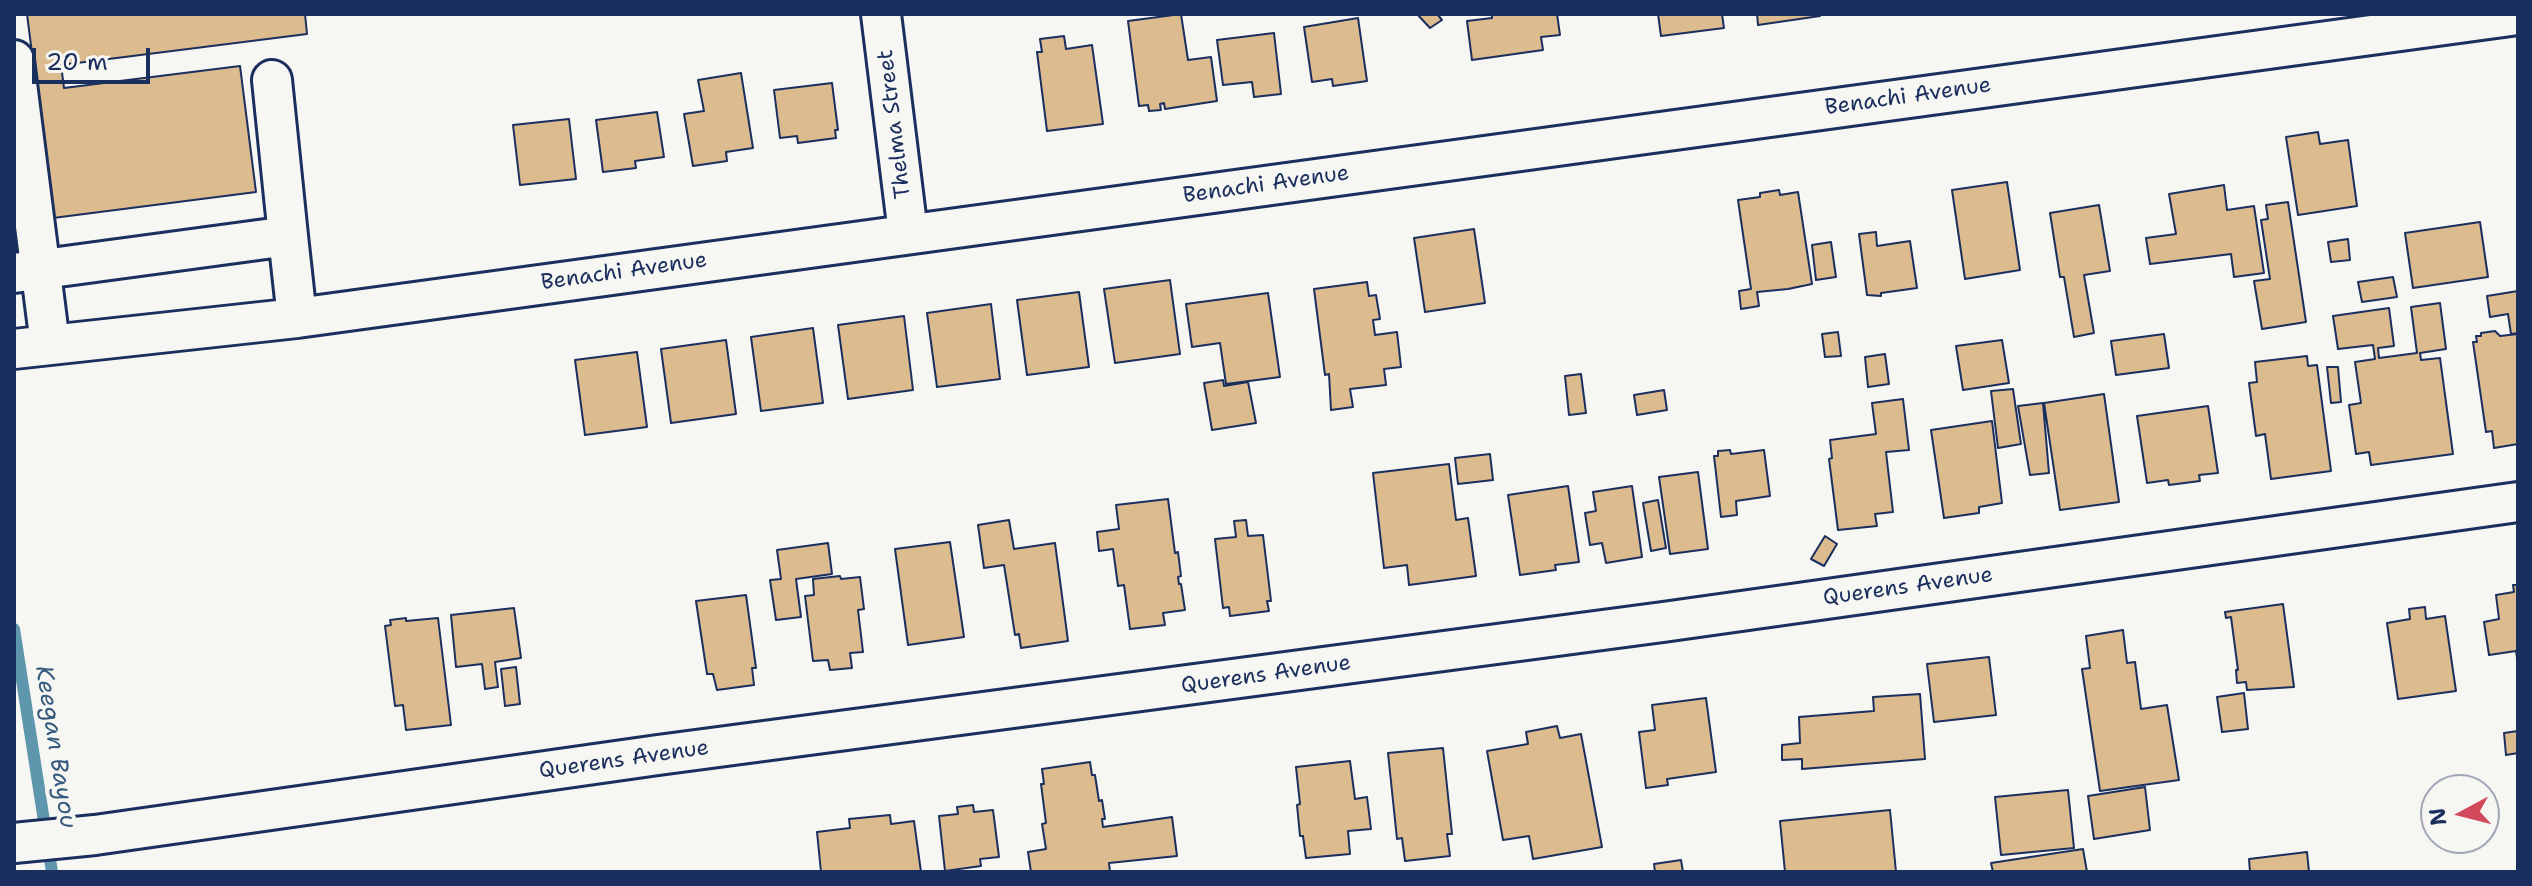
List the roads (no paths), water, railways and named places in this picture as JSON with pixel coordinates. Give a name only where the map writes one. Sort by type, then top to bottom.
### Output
[{"type":"street","name":"Thelma Street","points":[[881,14],[908,233]]},
{"type":"street","name":"Benachi Avenue","points":[[32,347],[297,318],[2518,15]]},
{"type":"street","points":[[14,60],[32,347]]},
{"type":"street","points":[[272,80],[297,318]]},
{"type":"street","points":[[27,271],[288,236]]},
{"type":"street","name":"Querens Avenue","points":[[14,843],[95,835],[658,755],[1647,624],[2518,502]]},
{"type":"waterway","name":"Keegan Bayou","points":[[14,629],[52,872]]}]
